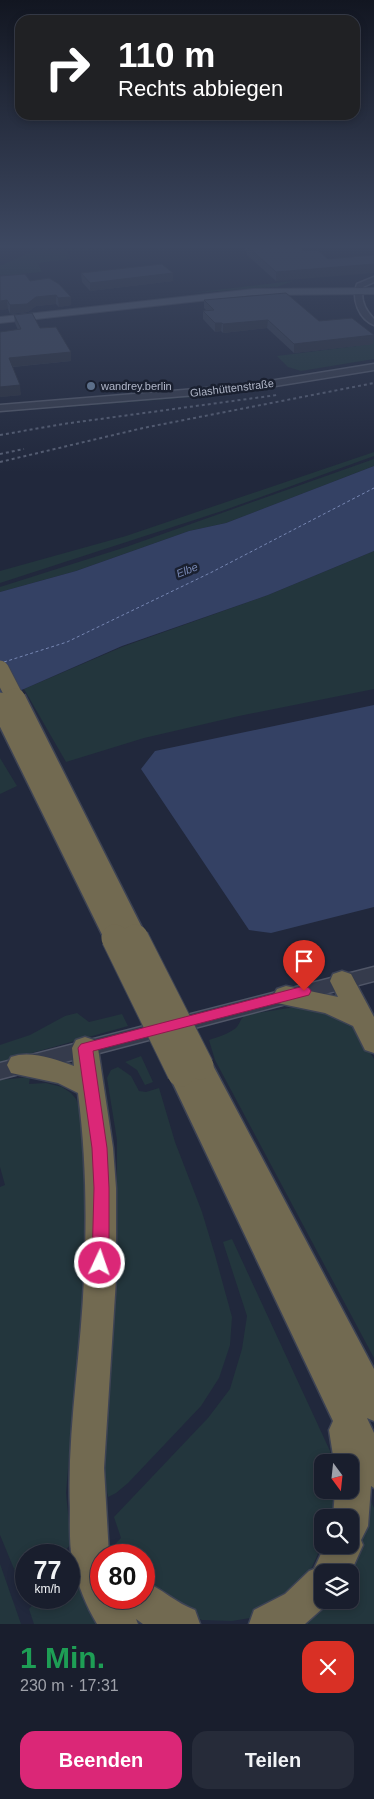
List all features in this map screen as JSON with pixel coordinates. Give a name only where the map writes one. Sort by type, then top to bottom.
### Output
[{"type":"highway","points":[[0,669],[191,1069],[374,1470]]},
{"type":"highway","points":[[0,703],[191,1069],[374,1404]]},
{"type":"highway","points":[[342,982],[374,1042]]},
{"type":"highway","points":[[286,996],[329,1004],[362,1020]]},
{"type":"highway","points":[[86,1048],[99,1148],[102,1232],[87,1445],[88,1526],[93,1544]]},
{"type":"highway","points":[[10,1068],[56,1071],[83,1081],[92,1089]]},
{"type":"highway","points":[[338,1393],[354,1471],[352,1509]]},
{"type":"highway","points":[[268,1624],[298,1607],[314,1594]]},
{"type":"highway","points":[[114,1609],[119,1624]]},
{"type":"highway","points":[[155,1609],[167,1618],[181,1624]]},
{"type":"street","name":"Glashüttenstraße","points":[[0,408],[220,391],[374,367]]},
{"type":"street","points":[[10,1068],[374,974]]},
{"type":"shaded area","points":[[356,326],[374,340],[374,359],[301,371],[288,367],[277,356],[372,344]]},
{"type":"shaded area","points":[[195,395],[195,397],[14,411],[21,409]]},
{"type":"shaded area","points":[[374,452],[374,456],[222,511],[0,583],[0,571],[126,536]]},
{"type":"shaded area","points":[[374,459],[374,466],[226,523],[189,531],[76,571],[0,592],[0,587],[126,547]]},
{"type":"shaded area","points":[[374,551],[374,689],[239,716],[144,738],[66,762],[24,689],[122,647],[268,595]]},
{"type":"shaded area","points":[[0,758],[17,786],[0,794]]},
{"type":"shaded area","points":[[308,1005],[345,1017],[355,1028],[374,1059],[374,1358],[215,1060],[209,1040],[236,1028],[245,1015]]},
{"type":"shaded area","points":[[77,1013],[89,1022],[122,1014],[128,1026],[0,1062],[0,1045],[30,1035],[65,1016]]},
{"type":"shaded area","points":[[141,1056],[153,1082],[145,1085],[137,1070],[125,1062]]},
{"type":"shaded area","points":[[118,1067],[131,1076],[139,1091],[146,1092],[159,1088],[175,1142],[202,1212],[232,1317],[230,1345],[219,1378],[201,1406],[128,1483],[108,1497],[105,1481],[101,1483],[117,1193],[117,1140],[107,1078],[111,1070]]},
{"type":"shaded area","points":[[30,1077],[29,1084],[46,1083],[62,1087],[71,1093],[76,1099],[82,1115],[87,1178],[87,1244],[66,1493],[71,1544],[15,1544],[15,1571],[0,1535],[0,1187],[5,1185],[0,1167],[0,1080]]},
{"type":"shaded area","points":[[232,1239],[330,1451],[331,1454],[314,1454],[314,1499],[334,1499],[333,1509],[314,1509],[314,1554],[318,1554],[312,1567],[297,1584],[256,1617],[232,1621],[202,1620],[171,1608],[155,1594],[155,1544],[117,1544],[121,1538],[114,1517],[208,1418],[230,1389],[242,1349],[247,1316],[223,1242]]},
{"type":"shaded area","points":[[365,1490],[374,1508],[374,1624],[294,1624],[314,1607],[314,1609],[359,1609],[359,1564],[351,1564],[353,1554],[359,1554],[359,1523]]},
{"type":"shaded area","points":[[0,1564],[21,1624],[0,1624]]},
{"type":"shaded area","points":[[80,1585],[90,1599],[90,1609],[97,1609],[107,1624],[34,1624],[29,1609],[80,1609]]},
{"type":"water","name":"Elbe","points":[[374,466],[374,551],[268,595],[122,646],[24,689],[0,697],[0,592],[76,571],[189,531],[226,523]]},
{"type":"water","points":[[374,705],[374,907],[271,933],[249,930],[141,769],[155,751]]},
{"type":"building","points":[[17,321],[36,321],[40,328],[56,327],[71,352],[9,358],[20,385],[0,387],[0,332],[21,329]]},
{"type":"building","points":[[213,321],[259,321],[223,324]]},
{"type":"building","points":[[269,321],[356,321],[374,335],[294,344]]},
{"type":"ferry route","points":[[4,662],[67,642],[212,572],[374,488]]},
{"type":"railway","points":[[0,462],[143,428],[374,383]]},
{"type":"railway","points":[[0,435],[63,424],[277,395]]},
{"type":"railway","points":[[0,454],[24,449]]},
{"type":"place","name":"wandrey.berlin","points":[[91,386]]},
{"type":"route","points":[[100,1263],[102,1232],[99,1148],[86,1048],[304,991]]}]
